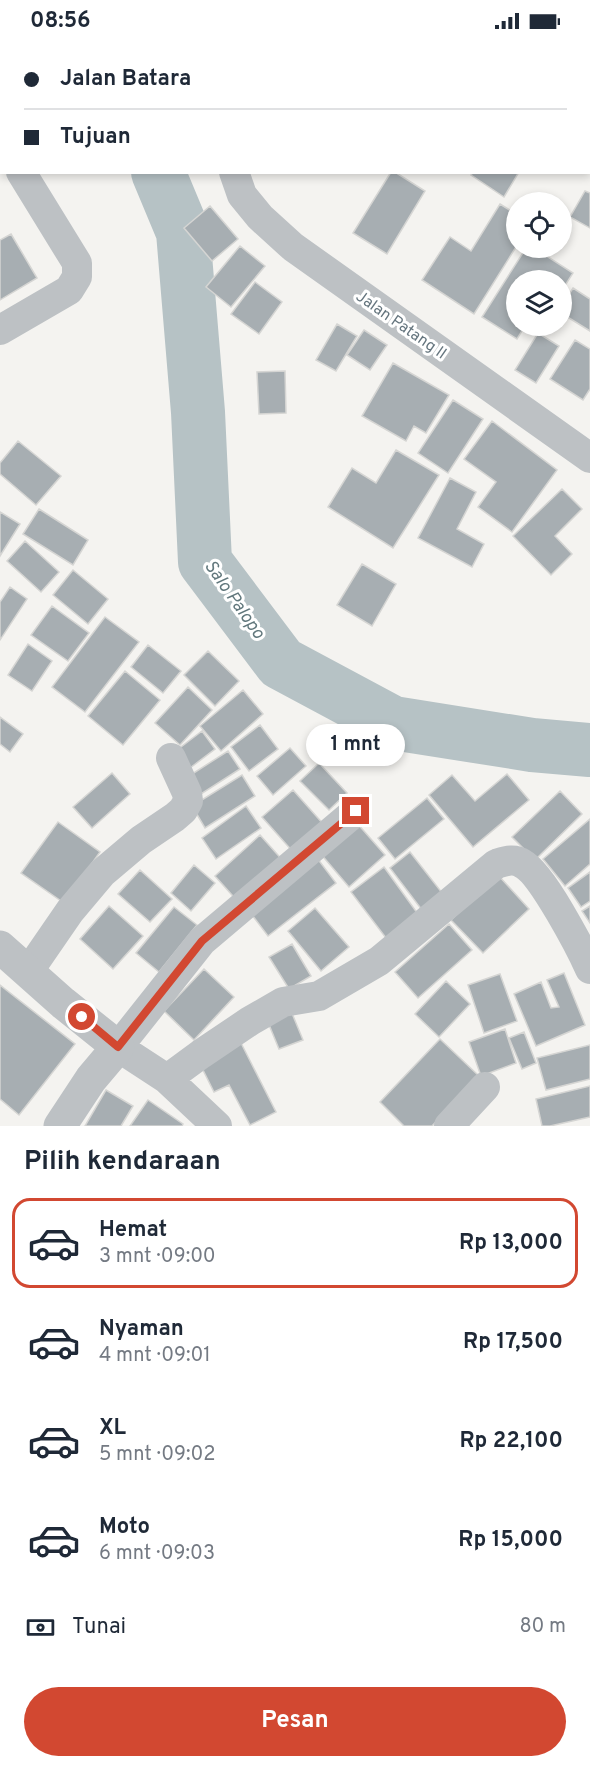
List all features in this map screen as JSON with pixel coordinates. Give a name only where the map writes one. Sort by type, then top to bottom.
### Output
[{"type":"street","points":[[0,330],[69,290],[77,277],[77,263],[22,174]]},
{"type":"street","name":"Jalan Patang II","points":[[235,174],[242,195],[260,217],[293,247],[590,458]]},
{"type":"street","points":[[28,972],[70,910],[102,873],[141,840],[183,810],[188,801],[187,793],[171,758]]},
{"type":"street","points":[[60,1126],[91,1079],[202,941],[356,811]]},
{"type":"street","points":[[167,1079],[250,1021],[283,1002],[319,996],[378,961],[496,864],[509,860],[523,863],[536,875],[590,969]]},
{"type":"street","points":[[0,947],[118,1047],[167,1079],[217,1126]]},
{"type":"street","points":[[448,1126],[485,1087]]},
{"type":"building","points":[[390,174],[398,174],[425,191],[387,254],[353,233]]},
{"type":"building","points":[[472,174],[518,174],[504,197],[471,175]]},
{"type":"building","points":[[585,191],[590,193],[590,228],[572,218],[572,214]]},
{"type":"building","points":[[500,204],[506,208],[506,258],[509,258],[474,314],[422,280],[450,237],[471,251]]},
{"type":"building","points":[[210,206],[238,239],[212,261],[184,228]]},
{"type":"building","points":[[11,234],[37,278],[0,300],[0,240]]},
{"type":"building","points":[[240,246],[265,266],[231,307],[206,287]]},
{"type":"building","points":[[520,258],[550,258],[568,270],[512,270]]},
{"type":"building","points":[[506,279],[506,332],[482,317]]},
{"type":"building","points":[[255,282],[282,302],[259,334],[231,314]]},
{"type":"building","points":[[573,288],[590,299],[590,331],[572,320]]},
{"type":"building","points":[[337,324],[357,336],[336,371],[316,360]]},
{"type":"building","points":[[364,330],[387,345],[370,370],[347,355]]},
{"type":"building","points":[[536,336],[543,336],[559,346],[536,383],[515,370]]},
{"type":"building","points":[[575,340],[590,349],[590,389],[583,400],[550,379]]},
{"type":"building","points":[[393,363],[449,395],[426,433],[414,426],[406,441],[362,416]]},
{"type":"building","points":[[285,371],[286,413],[259,414],[257,372]]},
{"type":"building","points":[[453,400],[483,419],[448,473],[418,453]]},
{"type":"building","points":[[492,421],[557,470],[512,532],[478,507],[496,482],[464,459]]},
{"type":"building","points":[[18,441],[61,476],[36,505],[0,474],[0,463]]},
{"type":"building","points":[[396,450],[439,475],[393,548],[328,507],[352,468],[376,483]]},
{"type":"building","points":[[450,478],[476,492],[457,529],[484,544],[472,567],[418,538]]},
{"type":"building","points":[[562,489],[582,509],[555,536],[572,554],[551,575],[513,536]]},
{"type":"building","points":[[39,509],[88,540],[73,565],[23,534]]},
{"type":"building","points":[[0,512],[20,524],[0,556]]},
{"type":"building","points":[[25,541],[59,572],[41,592],[7,561]]},
{"type":"building","points":[[362,564],[396,584],[372,626],[337,605]]},
{"type":"building","points":[[73,570],[108,599],[88,624],[53,595]]},
{"type":"building","points":[[10,587],[27,599],[0,640],[0,602]]},
{"type":"building","points":[[52,606],[89,633],[68,661],[31,635]]},
{"type":"building","points":[[105,617],[139,642],[85,712],[52,687]]},
{"type":"building","points":[[28,644],[52,661],[32,691],[8,675]]},
{"type":"building","points":[[148,645],[181,671],[163,693],[131,667]]},
{"type":"building","points":[[208,651],[239,681],[215,706],[184,675]]},
{"type":"building","points":[[125,671],[160,700],[123,745],[88,716]]},
{"type":"building","points":[[188,687],[212,710],[180,745],[155,723]]},
{"type":"building","points":[[243,690],[263,714],[221,751],[200,726]]},
{"type":"building","points":[[0,717],[23,734],[10,752],[0,744]]},
{"type":"building","points":[[260,725],[278,749],[249,771],[231,747]]},
{"type":"building","points":[[202,731],[215,749],[190,768],[177,750]]},
{"type":"building","points":[[290,748],[306,766],[273,795],[257,776]]},
{"type":"building","points":[[228,751],[240,769],[201,794],[189,776]]},
{"type":"building","points":[[319,763],[347,793],[329,810],[300,781]]},
{"type":"building","points":[[112,773],[130,794],[92,828],[73,807]]},
{"type":"building","points":[[507,774],[529,800],[473,847],[429,795],[452,775],[475,801]]},
{"type":"building","points":[[242,775],[255,796],[205,828],[192,806]]},
{"type":"building","points":[[293,790],[325,826],[294,853],[262,817]]},
{"type":"building","points":[[560,791],[582,814],[535,860],[512,837]]},
{"type":"building","points":[[427,798],[444,819],[395,859],[378,838]]},
{"type":"building","points":[[246,806],[261,828],[216,859],[202,838]]},
{"type":"building","points":[[590,819],[590,864],[565,886],[543,859]]},
{"type":"building","points":[[58,822],[100,852],[64,903],[21,873]]},
{"type":"building","points":[[356,822],[385,855],[349,887],[320,853]]},
{"type":"building","points":[[260,835],[285,863],[240,904],[215,876]]},
{"type":"building","points":[[410,852],[443,894],[422,910],[390,868]]},
{"type":"building","points":[[317,858],[336,883],[268,936],[249,911]]},
{"type":"building","points":[[194,865],[215,883],[191,911],[171,893]]},
{"type":"building","points":[[384,867],[418,914],[386,938],[351,892]]},
{"type":"building","points":[[140,870],[172,899],[150,922],[118,894]]},
{"type":"building","points":[[590,872],[590,901],[581,907],[568,888]]},
{"type":"building","points":[[498,875],[529,909],[483,953],[451,920]]},
{"type":"building","points":[[109,906],[143,936],[113,969],[80,939]]},
{"type":"building","points":[[590,906],[590,923],[582,911]]},
{"type":"building","points":[[174,907],[197,925],[159,972],[136,953]]},
{"type":"building","points":[[315,908],[349,947],[321,971],[288,931]]},
{"type":"building","points":[[449,924],[472,950],[418,998],[395,972]]},
{"type":"building","points":[[292,944],[311,976],[289,989],[269,957]]},
{"type":"building","points":[[204,969],[234,997],[194,1040],[164,1011]]},
{"type":"building","points":[[564,973],[585,1025],[536,1046],[514,994],[541,982],[551,1008],[559,1007],[547,980]]},
{"type":"building","points":[[500,974],[517,1021],[484,1033],[468,985]]},
{"type":"building","points":[[446,981],[470,1004],[439,1037],[415,1014]]},
{"type":"building","points":[[0,985],[75,1044],[19,1115],[0,1099]]},
{"type":"building","points":[[289,1006],[303,1040],[279,1049],[265,1015]]},
{"type":"building","points":[[505,1029],[516,1063],[481,1076],[469,1042]]},
{"type":"building","points":[[524,1032],[536,1063],[522,1069],[509,1038]]},
{"type":"building","points":[[239,1039],[276,1112],[250,1125],[229,1085],[214,1092],[198,1060]]},
{"type":"building","points":[[440,1039],[479,1076],[432,1126],[404,1126],[380,1102]]},
{"type":"building","points":[[590,1045],[590,1079],[546,1090],[537,1058]]},
{"type":"building","points":[[590,1086],[590,1117],[542,1126],[536,1099]]},
{"type":"building","points":[[106,1090],[133,1106],[121,1126],[85,1126]]},
{"type":"building","points":[[148,1100],[183,1124],[182,1126],[130,1126]]},
{"type":"waterway","name":"Salo Palopo","points":[[159,174],[183,232],[198,412],[205,562],[281,663],[393,723],[532,745],[590,750]]},
{"type":"route","points":[[82,1017],[118,1047],[202,941],[356,811]]}]
